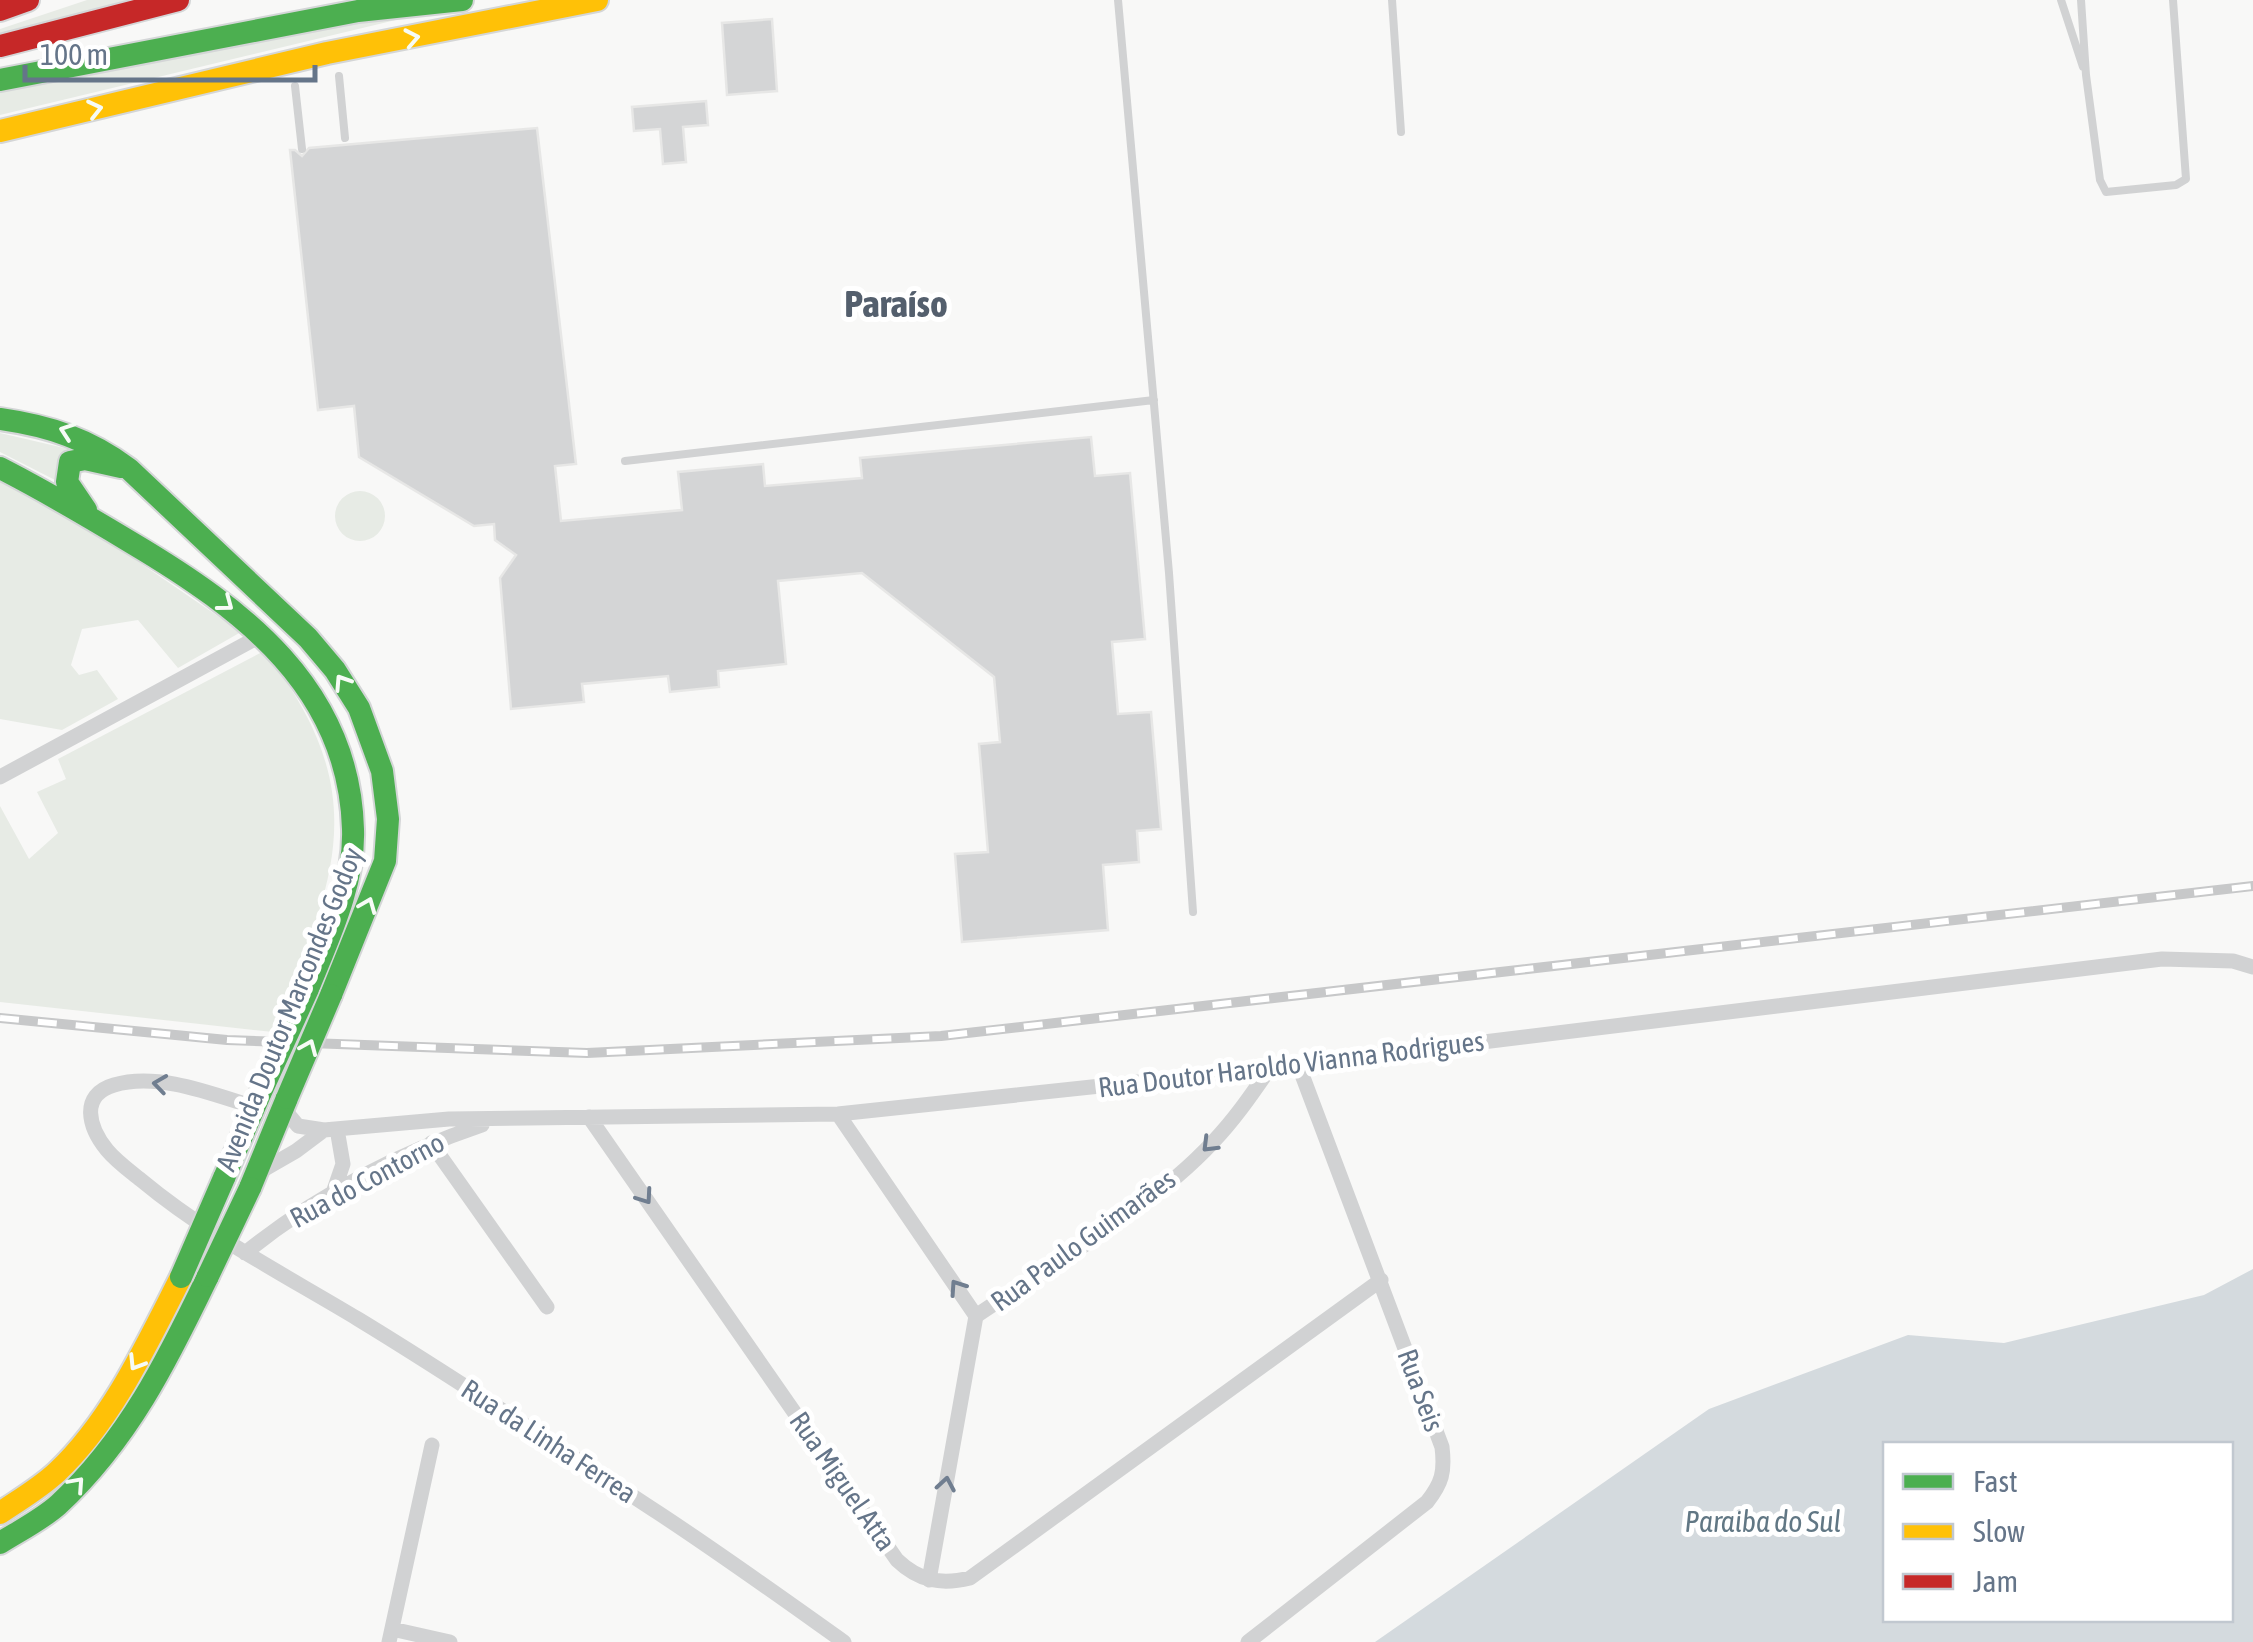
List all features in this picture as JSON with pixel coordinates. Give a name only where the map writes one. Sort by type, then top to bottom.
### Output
[{"type":"main road","points":[[0,10],[28,0]]},
{"type":"main road","points":[[0,46],[178,0]]},
{"type":"main road","points":[[0,80],[358,11],[462,0]]},
{"type":"main road","points":[[0,131],[327,53],[598,0]]},
{"type":"main road","name":"Avenida Doutor Marcondes Godoy","points":[[0,420],[46,424],[101,446],[308,638],[335,670],[358,708],[382,771],[388,818],[385,860],[331,995],[253,1181],[162,1374],[114,1442],[56,1507],[0,1543]]},
{"type":"main road","points":[[94,520],[70,492],[66,476],[70,462],[85,459],[129,469]]},
{"type":"main road","name":"Avenida Doutor Marcondes Godoy","points":[[0,468],[186,576],[264,634],[309,687],[332,726],[350,795],[353,831],[340,905],[308,989],[181,1276],[140,1358],[61,1468],[0,1513]]},
{"type":"street","points":[[0,777],[264,634]]},
{"type":"street","name":"Rua Doutor Haroldo Vianna Rodrigues","points":[[331,1129],[448,1119],[838,1114],[1270,1068],[2162,959],[2233,961],[2253,967]]},
{"type":"street","name":"Rua Seis","points":[[1248,1642],[1426,1502],[1440,1485],[1444,1471],[1442,1447],[1298,1064]]},
{"type":"street","name":"Rua Paulo Guimarães","points":[[838,1114],[976,1316],[1153,1196],[1212,1144],[1270,1068]]},
{"type":"street","name":"Rua da Linha Ferrea","points":[[257,1099],[141,1081],[105,1088],[94,1096],[89,1112],[92,1128],[109,1152],[163,1198],[246,1253],[407,1349],[731,1561],[844,1642]]},
{"type":"street","points":[[285,1103],[298,1126],[331,1129]]},
{"type":"street","name":"Rua Miguel Atta","points":[[590,1117],[897,1560],[908,1571],[928,1580]]},
{"type":"street","name":"Rua do Contorno","points":[[246,1253],[285,1221],[333,1194],[431,1142],[495,1120]]},
{"type":"street","points":[[253,1181],[331,1129]]},
{"type":"street","points":[[331,1129],[342,1164],[333,1194]]},
{"type":"street","points":[[431,1142],[548,1307]]},
{"type":"street","points":[[976,1316],[928,1580],[950,1583],[970,1578],[1381,1280]]},
{"type":"street","points":[[432,1444],[390,1636],[450,1642]]},
{"type":"lane","points":[[1118,0],[1154,400],[1193,912]]},
{"type":"lane","points":[[1392,0],[1401,132]]},
{"type":"lane","points":[[2061,0],[2086,75]]},
{"type":"lane","points":[[2082,0],[2086,75],[2101,187],[2106,192],[2183,183],[2188,174],[2173,0]]},
{"type":"lane","points":[[339,76],[345,138]]},
{"type":"lane","points":[[294,86],[302,149]]},
{"type":"lane","points":[[625,461],[1154,400]]},
{"type":"shaded area","points":[[87,0],[127,0],[0,35],[0,29]]},
{"type":"shaded area","points":[[450,7],[0,115],[0,90],[352,21]]},
{"type":"shaded area","points":[[0,433],[73,450],[57,481],[0,452]]},
{"type":"shaded area","points":[[0,479],[133,558],[241,632],[178,668],[138,620],[82,629],[71,665],[79,675],[97,670],[118,699],[62,730],[0,719]]},
{"type":"shaded area","points":[[360,491],[378,498],[385,516],[378,534],[360,541],[342,534],[335,516],[342,498]]},
{"type":"shaded area","points":[[264,651],[299,702],[321,749],[332,794],[334,838],[314,928],[273,1032],[0,1002],[0,806],[29,859],[58,833],[37,792],[66,779],[58,759]]},
{"type":"water","name":"Paraiba do Sul","points":[[2253,1269],[2253,1642],[1375,1642],[1709,1409],[1908,1335],[2004,1343],[2204,1295]]},
{"type":"building","points":[[772,19],[777,91],[727,95],[722,23]]},
{"type":"building","points":[[706,101],[708,125],[683,127],[686,162],[663,164],[660,129],[634,131],[632,107]]},
{"type":"building","points":[[537,128],[576,464],[555,466],[561,521],[682,510],[678,472],[763,464],[765,486],[862,478],[860,458],[1091,437],[1095,476],[1130,473],[1145,639],[1112,642],[1118,714],[1151,712],[1161,829],[1137,831],[1139,862],[1103,865],[1108,930],[962,942],[955,854],[988,852],[979,744],[1000,742],[994,677],[862,573],[778,581],[786,664],[718,671],[719,687],[670,692],[668,676],[582,684],[584,702],[511,709],[500,578],[516,555],[495,540],[494,524],[474,526],[359,457],[354,406],[318,410],[290,150],[302,156],[309,148]]},
{"type":"railway","points":[[0,1018],[227,1040],[587,1053],[941,1036],[2253,886]]},
{"type":"traffic: fast","points":[[0,80],[358,11],[462,0]]},
{"type":"traffic: fast","points":[[0,419],[68,435],[129,469],[308,638],[359,708],[382,771],[388,819],[385,861],[331,995]]},
{"type":"traffic: fast","points":[[86,510],[67,482],[70,462],[85,459],[121,467]]},
{"type":"traffic: fast","points":[[0,468],[116,533],[213,596],[250,625],[311,694],[332,734],[347,779],[353,829],[345,891],[308,989]]},
{"type":"traffic: fast","points":[[261,1092],[308,989]]},
{"type":"traffic: fast","points":[[287,1098],[331,995]]},
{"type":"traffic: fast","points":[[224,1178],[261,1092]]},
{"type":"traffic: fast","points":[[250,1188],[287,1098]]},
{"type":"traffic: fast","points":[[181,1277],[224,1178]]},
{"type":"traffic: fast","points":[[208,1276],[250,1188]]},
{"type":"traffic: fast","points":[[0,1543],[58,1505],[105,1454],[161,1369],[208,1276]]},
{"type":"traffic: slow","points":[[0,131],[327,53],[597,0]]},
{"type":"traffic: slow","points":[[0,1513],[50,1478],[95,1429],[127,1380],[181,1277]]},
{"type":"traffic: jam","points":[[0,10],[28,0]]},
{"type":"traffic: jam","points":[[0,46],[178,0]]},
{"type":"district","name":"Paraíso","points":[[896,303]]}]
